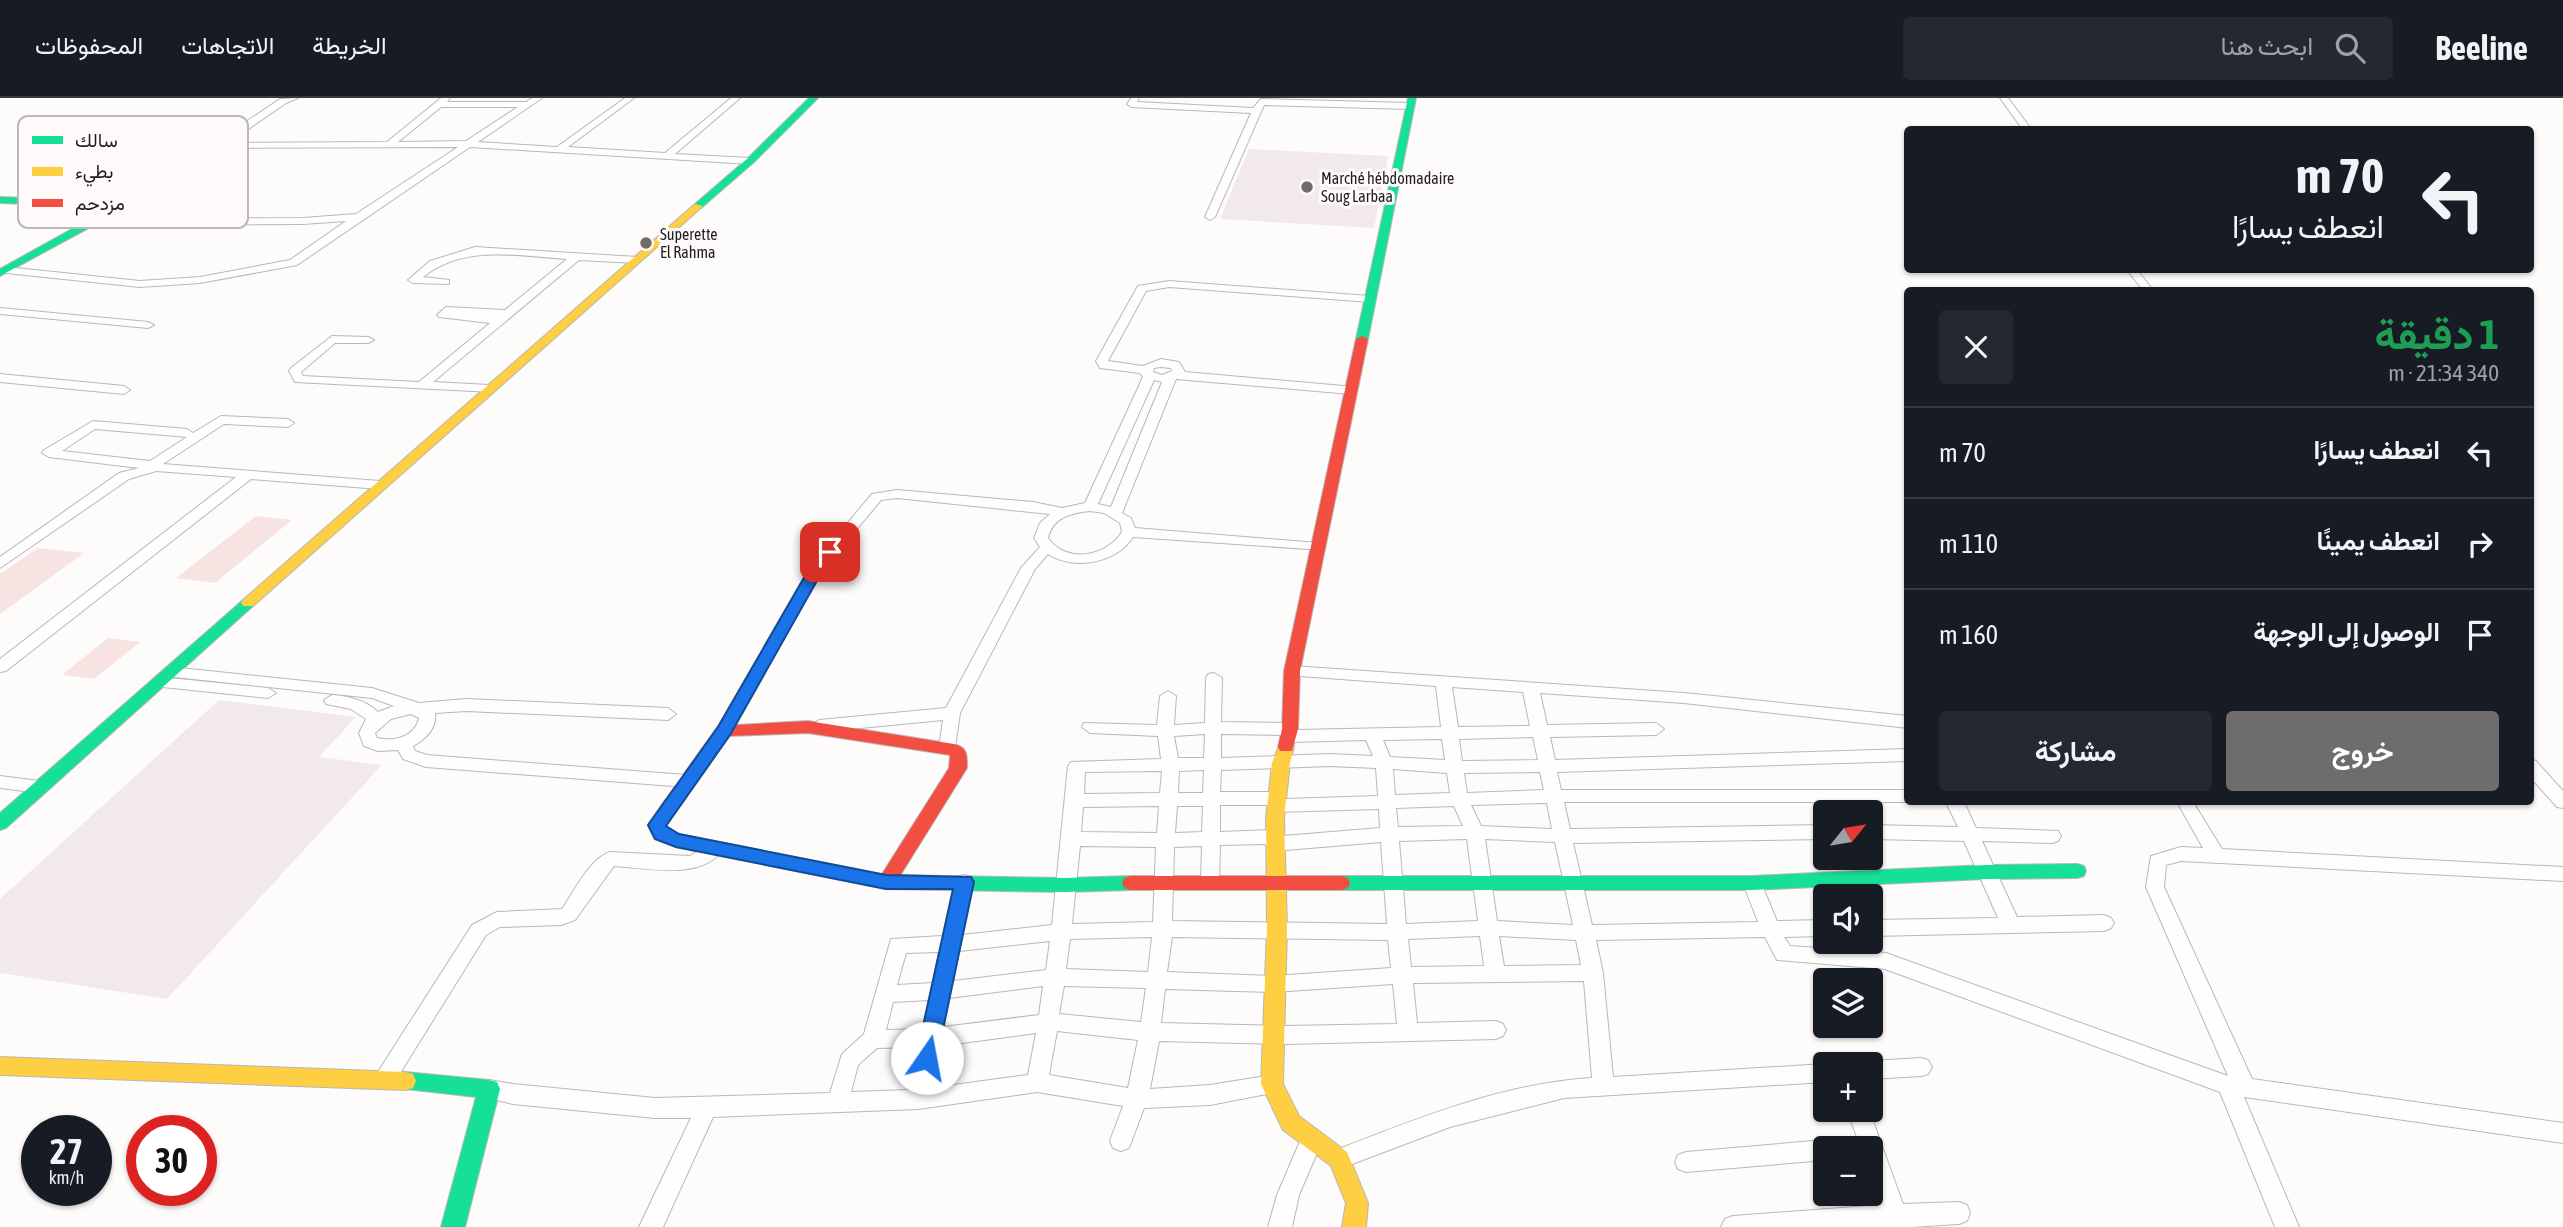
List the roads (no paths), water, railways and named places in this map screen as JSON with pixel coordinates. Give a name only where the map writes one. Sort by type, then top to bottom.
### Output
[{"type":"street","points":[[248,126],[283,100],[294,98]]},
{"type":"street","points":[[560,149],[630,98]]},
{"type":"street","points":[[667,156],[736,98]]},
{"type":"street","points":[[0,823],[750,160],[811,98]]},
{"type":"street","points":[[1135,98],[1131,104],[1255,111]]},
{"type":"street","points":[[2004,98],[2025,126]]},
{"type":"street","points":[[1210,217],[1262,100],[1411,102],[1292,671],[1289,733],[1281,763],[1274,840],[1277,928],[1273,984],[1272,1084],[1291,1123],[1339,1159],[1357,1203],[1354,1227]]},
{"type":"street","points":[[389,145],[442,101],[534,101]]},
{"type":"street","points":[[3,272],[141,284],[200,280],[293,263],[534,101]]},
{"type":"street","points":[[248,146],[469,144],[750,160]]},
{"type":"street","points":[[0,200],[18,201]]},
{"type":"street","points":[[248,220],[303,221],[358,217]]},
{"type":"street","points":[[3,272],[77,228]]},
{"type":"street","points":[[445,282],[413,280],[434,263],[475,250],[637,260]]},
{"type":"street","points":[[421,386],[577,256]]},
{"type":"street","points":[[2134,273],[2146,287]]},
{"type":"street","points":[[1148,373],[1110,367],[1102,361],[1142,288],[1169,284],[1370,299]]},
{"type":"street","points":[[0,311],[148,324]]},
{"type":"street","points":[[368,340],[332,339],[295,371],[299,379],[489,389]]},
{"type":"street","points":[[1090,507],[1148,373],[1161,363],[1175,374],[1352,385]]},
{"type":"street","points":[[1115,513],[1175,374]]},
{"type":"street","points":[[0,378],[124,390]]},
{"type":"street","points":[[187,433],[93,425],[49,453],[148,468],[221,420],[288,423]]},
{"type":"street","points":[[0,564],[124,476],[148,468],[380,485]]},
{"type":"street","points":[[0,667],[246,476]]},
{"type":"street","points":[[1129,532],[1126,521],[1115,513],[1090,507],[1062,512],[1033,506],[897,494],[877,497],[816,569],[724,730],[657,825],[658,831],[676,840],[886,882],[1065,886],[1210,881],[1274,886],[1395,881],[1572,885],[1752,883],[1986,872],[2077,871]]},
{"type":"street","points":[[1062,512],[1049,521],[1042,532],[1043,543],[1070,558],[1100,556],[1117,548],[1129,532]]},
{"type":"street","points":[[1129,532],[1318,547]]},
{"type":"street","points":[[947,748],[952,713],[1028,568],[1039,554],[1048,548]]},
{"type":"street","points":[[0,551],[16,552]]},
{"type":"street","points":[[1292,671],[1684,698],[1904,722]]},
{"type":"street","points":[[165,677],[372,693],[396,699],[415,708],[428,716],[428,721],[420,733],[403,743],[384,746],[370,743],[367,733],[376,721],[393,711],[415,708],[466,705],[668,714]]},
{"type":"street","points":[[165,677],[351,702],[368,710],[376,721]]},
{"type":"street","points":[[1210,881],[1214,678]]},
{"type":"street","points":[[1443,681],[1459,799],[1475,832],[1495,975]]},
{"type":"street","points":[[1530,686],[1572,885],[1594,973],[1603,1087]]},
{"type":"street","points":[[1121,1141],[1138,1099],[1163,929],[1162,883],[1171,766],[1166,732],[1168,696]]},
{"type":"street","points":[[724,730],[808,727],[952,713]]},
{"type":"street","points":[[808,727],[947,748],[959,753],[958,768],[886,882]]},
{"type":"street","points":[[1090,727],[1166,732],[1214,728],[1289,733],[1372,734],[1656,729]]},
{"type":"street","points":[[1372,734],[1384,762],[1397,932],[1408,1030]]},
{"type":"street","points":[[403,743],[409,755],[426,761],[686,781]]},
{"type":"street","points":[[1037,1083],[1049,1023],[1077,766],[1281,763],[1310,759],[1454,767],[1547,767],[1904,755]]},
{"type":"street","points":[[2534,769],[2563,802]]},
{"type":"street","points":[[0,782],[40,787]]},
{"type":"street","points":[[1075,801],[1167,799],[1386,803],[1554,796],[1904,796]]},
{"type":"street","points":[[1956,805],[2011,925]]},
{"type":"street","points":[[2186,805],[2217,856]]},
{"type":"street","points":[[1071,839],[1274,840],[1475,832],[1562,836],[1813,832]]},
{"type":"street","points":[[1883,832],[2052,836]]},
{"type":"street","points":[[385,1079],[479,930],[487,924],[568,915],[610,859],[691,863],[704,858],[714,848]]},
{"type":"street","points":[[2287,1227],[2236,1085],[2155,887],[2157,861],[2181,854],[2563,874]]},
{"type":"street","points":[[918,1099],[964,882]]},
{"type":"street","points":[[1752,883],[1784,954],[1886,961],[2236,1085],[2563,1133]]},
{"type":"street","points":[[1883,928],[2104,923]]},
{"type":"street","points":[[838,1103],[849,1060],[873,1039],[898,945],[951,944],[1060,932],[1163,929],[1277,928],[1397,932],[1488,928],[1583,933],[1813,929]]},
{"type":"street","points":[[887,994],[941,991],[1053,977],[1273,984],[1403,975],[1594,973]]},
{"type":"street","points":[[873,1039],[931,1038],[1049,1023],[1150,1031],[1274,1035],[1496,1030]]},
{"type":"street","points":[[0,1066],[385,1079],[655,1108],[918,1099],[1037,1083],[1138,1099],[1210,1095],[1272,1084]]},
{"type":"street","points":[[1883,1069],[1921,1067]]},
{"type":"street","points":[[1339,1159],[1450,1117],[1564,1089],[1813,1074]]},
{"type":"street","points":[[453,1227],[489,1089]]},
{"type":"street","points":[[651,1227],[706,1108]]},
{"type":"street","points":[[1280,1227],[1288,1195],[1312,1139]]},
{"type":"street","points":[[1686,1161],[1813,1151]]},
{"type":"street","points":[[1883,1191],[1898,1221]]},
{"type":"street","points":[[1733,1227],[1898,1221],[1959,1213]]},
{"type":"place","name":"Marché hébdomadaire Soug Larbaa","points":[[1307,187]]},
{"type":"place","name":"Superette El Rahma","points":[[646,243]]}]
